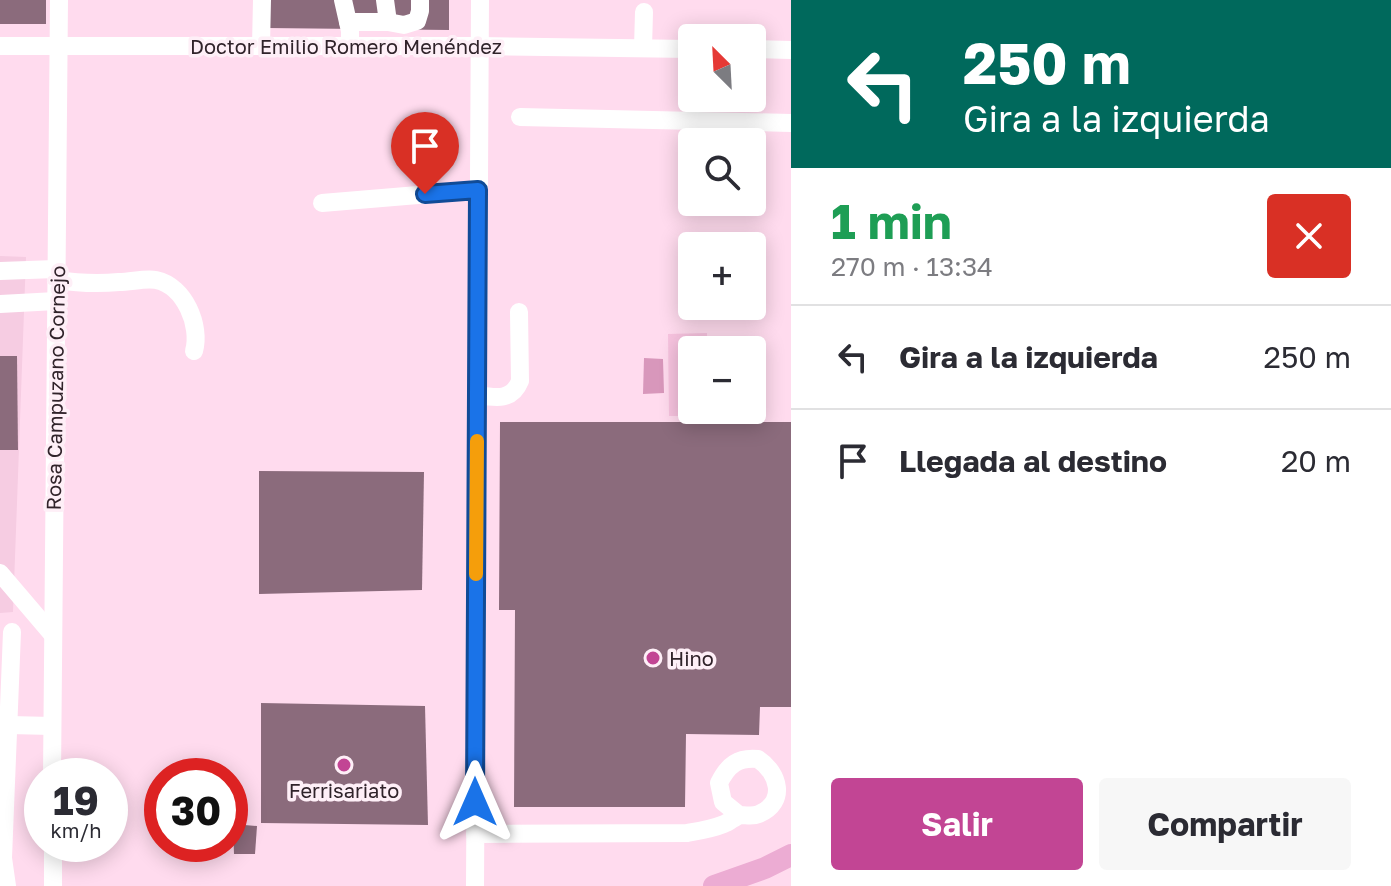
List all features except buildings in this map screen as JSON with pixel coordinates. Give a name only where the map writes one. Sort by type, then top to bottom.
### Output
[{"type":"main road","points":[[714,886],[791,855]]},
{"type":"street","name":"Rosa Campuzano Cornejo","points":[[52,758],[59,0]]},
{"type":"street","points":[[261,46],[262,0]]},
{"type":"street","points":[[343,0],[350,46]]},
{"type":"street","points":[[385,0],[388,22]]},
{"type":"street","points":[[348,22],[404,25],[417,21],[420,0]]},
{"type":"street","points":[[475,886],[480,0]]},
{"type":"street","points":[[643,48],[644,12]]},
{"type":"street","name":"Doctor Emilio Romero Menéndez","points":[[0,46],[678,49]]},
{"type":"street","points":[[766,49],[791,50]]},
{"type":"street","points":[[520,117],[791,123]]},
{"type":"street","points":[[322,203],[478,190]]},
{"type":"street","points":[[0,271],[56,275],[81,283],[156,280],[181,297],[193,316],[198,337],[194,351]]},
{"type":"street","points":[[0,304],[56,301]]},
{"type":"street","points":[[477,395],[508,396],[516,391],[520,381],[519,312]]},
{"type":"street","points":[[0,573],[52,634]]},
{"type":"street","points":[[7,886],[2,858],[12,632]]},
{"type":"street","points":[[9,725],[52,726]]},
{"type":"street","points":[[475,834],[687,833],[728,823],[739,815]]},
{"type":"street","points":[[53,862],[53,886]]},
{"type":"shaded area","points":[[0,256],[26,257],[13,612],[0,613]]},
{"type":"shaded area","points":[[707,333],[707,336],[678,336],[678,416],[669,416],[668,334]]},
{"type":"shaded area","points":[[644,358],[663,359],[664,393],[643,394]]},
{"type":"slow traffic","points":[[476,574],[477,441]]},
{"type":"place","name":"Hino","points":[[653,658]]},
{"type":"place","name":"Ferrisariato","points":[[344,765]]},
{"type":"route","points":[[425,194],[478,190],[475,802]]}]
